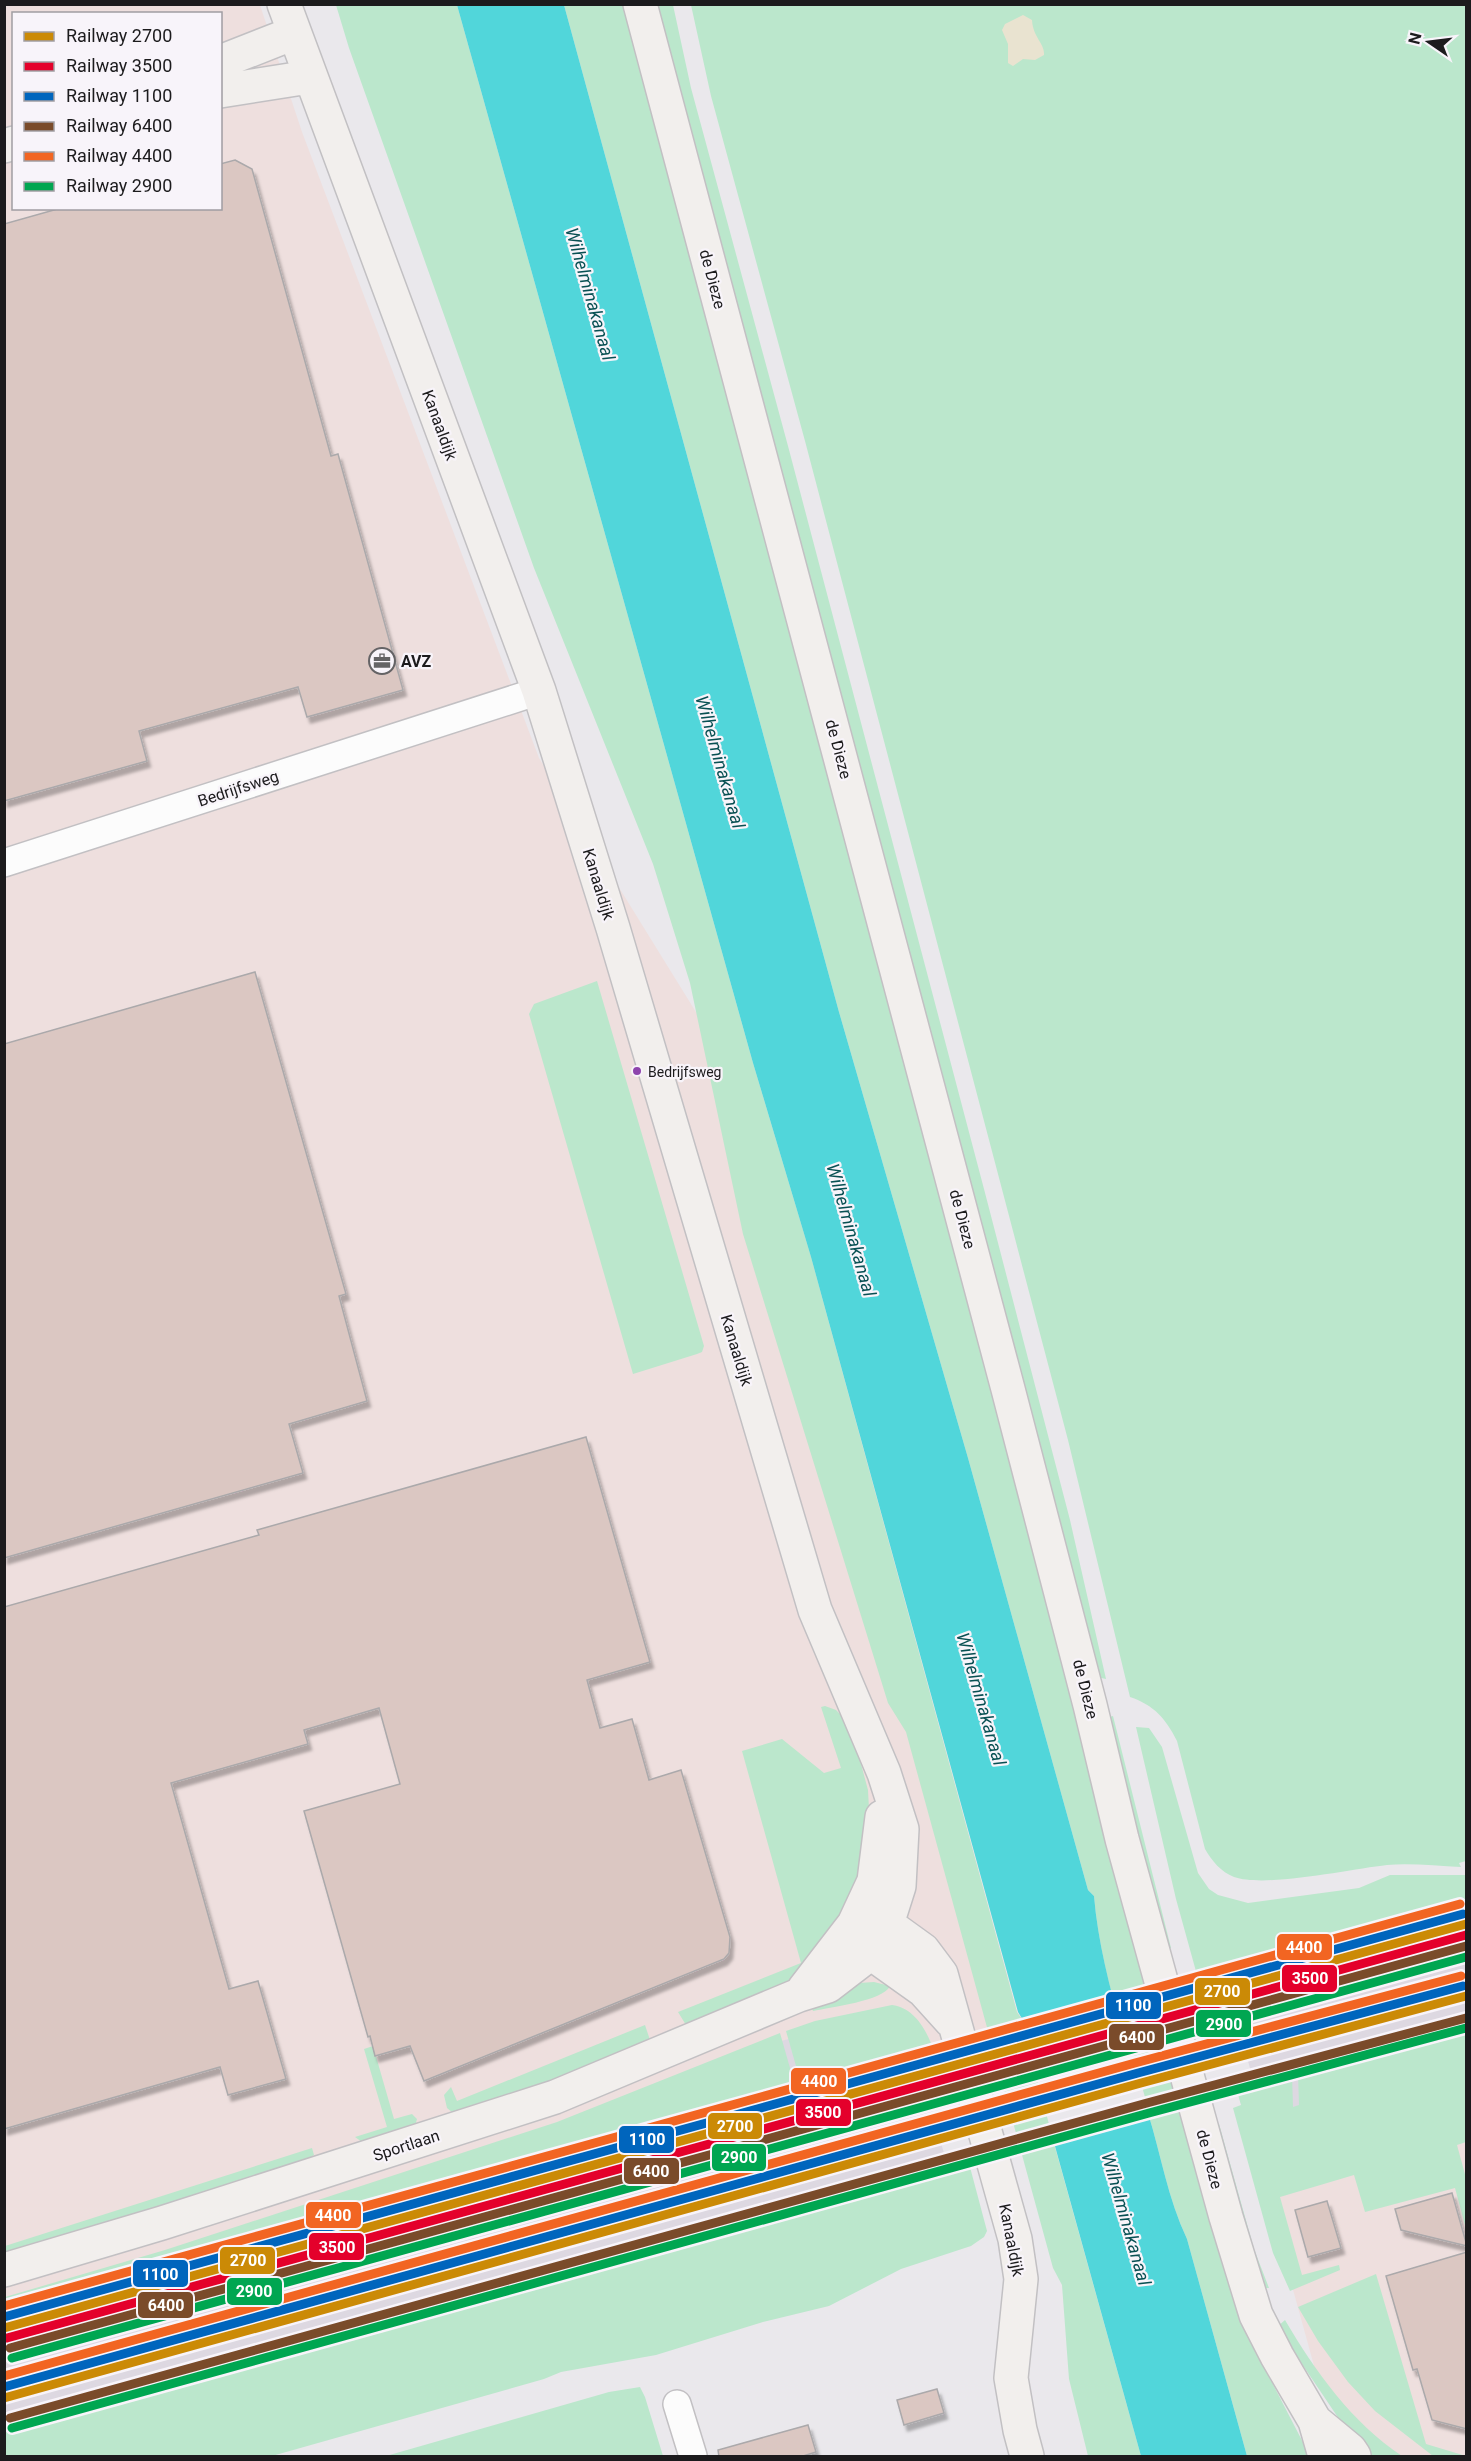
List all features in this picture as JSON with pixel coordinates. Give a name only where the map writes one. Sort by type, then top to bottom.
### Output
[{"type":"street","name":"de Dieze","points":[[640,4],[1011,1400],[1090,1705],[1122,1839],[1226,2217],[1256,2315],[1277,2356],[1316,2421],[1326,2457]]},
{"type":"street","points":[[222,61],[289,19]]},
{"type":"street","name":"Kanaaldijk","points":[[289,19],[539,691],[613,928],[814,1610],[884,1773],[902,1829],[899,1886],[887,1924],[871,1953]]},
{"type":"street","points":[[222,91],[309,76]]},
{"type":"street","name":"Bedrijfsweg","points":[[4,863],[539,691]]},
{"type":"street","name":"Kanaaldijk","points":[[884,1773],[882,1832],[874,1881],[854,1924],[871,1953],[922,1990],[957,2027]]},
{"type":"street","points":[[854,1924],[887,1924]]},
{"type":"street","name":"Sportlaan","points":[[799,1995],[854,1924]]},
{"type":"street","name":"Kanaaldijk","points":[[887,1924],[923,1950],[941,1974],[1015,2239],[1021,2279],[1011,2378],[1027,2457]]},
{"type":"street","name":"Sportlaan","points":[[4,2270],[162,2223],[555,2097],[799,1995],[828,1986],[871,1953]]},
{"type":"street","points":[[677,2404],[693,2457]]},
{"type":"street","name":"de Dieze","points":[[1316,2421],[1350,2450],[1354,2457]]},
{"type":"shaded area","points":[[5,5],[260,5],[302,132],[539,758],[775,1140],[811,1257],[1017,2012],[1026,2025],[928,2053],[927,2050],[916,2053],[796,2036],[651,2091],[5,2307]]},
{"type":"shaded area","points":[[1466,1880],[1466,2058],[1248,2127],[1233,2077],[1239,2075],[1240,2078],[1251,2072],[1223,1969],[1203,1976],[1197,1955]]},
{"type":"shaded area","points":[[900,2010],[917,2056],[945,2157],[5,2417],[5,2307],[613,2109],[777,2042]]},
{"type":"shaded area","points":[[1466,2058],[1466,2456],[1369,2456],[1318,2380],[1248,2127]]},
{"type":"green space","points":[[336,5],[457,5],[753,1063],[811,1257],[1017,2012],[1026,2025],[1053,2127],[1053,2140],[1141,2456],[1088,2456],[1069,2379],[1062,2285],[1053,2268],[906,1732],[888,1703],[743,1234],[690,983],[653,864],[534,568],[349,48]]},
{"type":"green space","points":[[564,5],[625,5],[1241,2317],[1249,2338],[1310,2456],[1247,2456],[1187,2239],[1170,2193],[1115,2006],[1102,1951],[1094,1896],[1088,1890],[968,1458],[839,1012]]},
{"type":"green space","points":[[655,5],[673,5],[691,88],[788,446],[1070,1520],[1106,1679],[1097,1677]]},
{"type":"green space","points":[[691,5],[1466,5],[1466,1861],[1459,1863],[1461,1867],[1387,1865],[1309,1877],[1266,1880],[1248,1880],[1229,1875],[1217,1866],[1205,1849],[1173,1733],[1153,1709],[1130,1697],[1068,1440],[805,441],[711,96]]},
{"type":"green space","points":[[597,981],[704,1346],[702,1352],[697,1354],[633,1374],[529,1014],[534,1004]]},
{"type":"green space","points":[[821,1707],[836,1710],[842,1716],[858,1753],[868,1790],[869,1809],[862,1888],[800,1973],[781,1986],[686,2025],[678,2012],[801,1963],[742,1751],[782,1739],[824,1773],[841,1768]]},
{"type":"green space","points":[[1113,1716],[1171,1948],[1165,1950],[1106,1718]]},
{"type":"green space","points":[[1136,1727],[1149,1728],[1162,1747],[1198,1873],[1209,1889],[1218,1895],[1248,1903],[1359,1888],[1390,1875],[1466,1875],[1466,1906],[1263,1963],[1261,1956],[1258,1956],[1252,1960],[1197,1975],[1176,1899]]},
{"type":"green space","points":[[874,1982],[890,1986],[878,1996],[813,2011],[811,2005],[859,1983]]},
{"type":"green space","points":[[892,2005],[914,2016],[924,2028],[934,2051],[916,2053],[917,2056],[802,2087],[786,2031],[815,2021]]},
{"type":"green space","points":[[1466,2014],[1466,2142],[1457,2145],[1466,2178],[1466,2229],[1455,2188],[1365,2212],[1354,2175],[1280,2197],[1302,2275],[1339,2265],[1340,2270],[1290,2291],[1273,2253],[1233,2108],[1241,2105],[1233,2077],[1239,2075],[1240,2078],[1251,2072]],"holes":[[[1298,2073],[1299,2105],[1293,2107],[1292,2074]]]},
{"type":"green space","points":[[645,2025],[650,2040],[529,2090],[453,2113],[447,2108],[444,2095],[451,2087],[457,2101]]},
{"type":"green space","points":[[780,2033],[796,2089],[5,2308],[5,2297],[165,2250],[557,2122]]},
{"type":"green space","points":[[373,2046],[394,2119],[412,2114],[417,2119],[415,2126],[362,2142],[355,2137],[387,2127],[364,2049]]},
{"type":"green space","points":[[1219,2124],[1254,2249],[1269,2288],[1260,2288],[1213,2126]]},
{"type":"green space","points":[[312,2148],[314,2155],[298,2166],[5,2255],[5,2246]]},
{"type":"green space","points":[[966,2152],[987,2231],[984,2237],[971,2246],[901,2269],[829,2306],[763,2322],[656,2355],[561,2372],[544,2379],[272,2456],[5,2456],[5,2417]]},
{"type":"green space","points":[[1376,2274],[1426,2444],[1466,2456],[1433,2456],[1375,2411],[1348,2382],[1318,2341],[1298,2307]]},
{"type":"green space","points":[[1285,2320],[1336,2395],[1367,2428],[1402,2456],[1364,2456],[1277,2327]]},
{"type":"green space","points":[[640,2387],[663,2456],[386,2456],[609,2392]]},
{"type":"sand","points":[[1023,15],[1032,20],[1044,55],[1035,60],[1023,59],[1013,66],[1008,63],[1008,44],[1002,30],[1005,24]]},
{"type":"water","name":"Wilhelminakanaal","points":[[457,5],[564,5],[839,1012],[968,1458],[1088,1890],[1094,1896],[1102,1950],[1115,2005],[1170,2193],[1187,2239],[1247,2456],[1141,2456],[1053,2139],[1053,2127],[1026,2025],[1018,2012],[811,1257],[753,1063]]},
{"type":"pier","points":[[1118,1999],[1146,2101],[1050,2128],[1023,2026]]},
{"type":"building","points":[[235,160],[252,169],[331,456],[338,454],[403,690],[307,717],[298,687],[139,731],[147,761],[4,801],[4,224],[54,210],[222,210],[222,163]]},
{"type":"building","points":[[255,972],[346,1294],[339,1296],[367,1401],[289,1424],[303,1473],[4,1558],[4,1044]]},
{"type":"building","points":[[586,1437],[650,1662],[587,1680],[600,1728],[632,1719],[649,1780],[681,1770],[730,1937],[729,1953],[724,1959],[424,2081],[410,2046],[375,2056],[304,1811],[400,1784],[379,1708],[304,1730],[308,1744],[171,1783],[229,1989],[258,1981],[286,2079],[228,2095],[220,2067],[4,2129],[4,1607],[259,1535],[257,1530]]},
{"type":"building","points":[[1452,2193],[1467,2246],[1401,2230],[1395,2209]]},
{"type":"building","points":[[1327,2201],[1341,2248],[1308,2257],[1295,2210]]},
{"type":"building","points":[[1467,2252],[1467,2429],[1432,2420],[1417,2369],[1413,2370],[1386,2276]]},
{"type":"building","points":[[937,2389],[944,2413],[904,2425],[897,2400]]},
{"type":"building","points":[[808,2425],[816,2452],[800,2457],[719,2457],[718,2450]]},
{"type":"railway","points":[[4,2346],[1466,1943]]},
{"type":"rail line","name":"4400","points":[[4,2306],[1460,1904]]},
{"type":"rail line","name":"1100","points":[[4,2317],[1463,1914]]},
{"type":"rail line","name":"2700","points":[[4,2328],[1466,1924]]},
{"type":"rail line","name":"3500","points":[[7,2338],[1466,1935]]},
{"type":"rail line","name":"6400","points":[[10,2348],[1466,1946]]},
{"type":"rail line","name":"2900","points":[[12,2358],[1466,1957]]},
{"type":"rail line","name":"4400","points":[[4,2376],[1135,2063],[1461,1976]]},
{"type":"rail line","name":"1100","points":[[4,2387],[1138,2073],[1463,1986]]},
{"type":"rail line","name":"2700","points":[[4,2398],[1141,2083],[1466,1996]]},
{"type":"rail line","name":"6400","points":[[10,2418],[1147,2103],[1466,2018]]},
{"type":"rail line","name":"2900","points":[[12,2428],[1149,2113],[1466,2028]]},
{"type":"place","name":"AVZ","points":[[382,661]]},
{"type":"place","name":"Bedrijfsweg","points":[[637,1071]]}]
